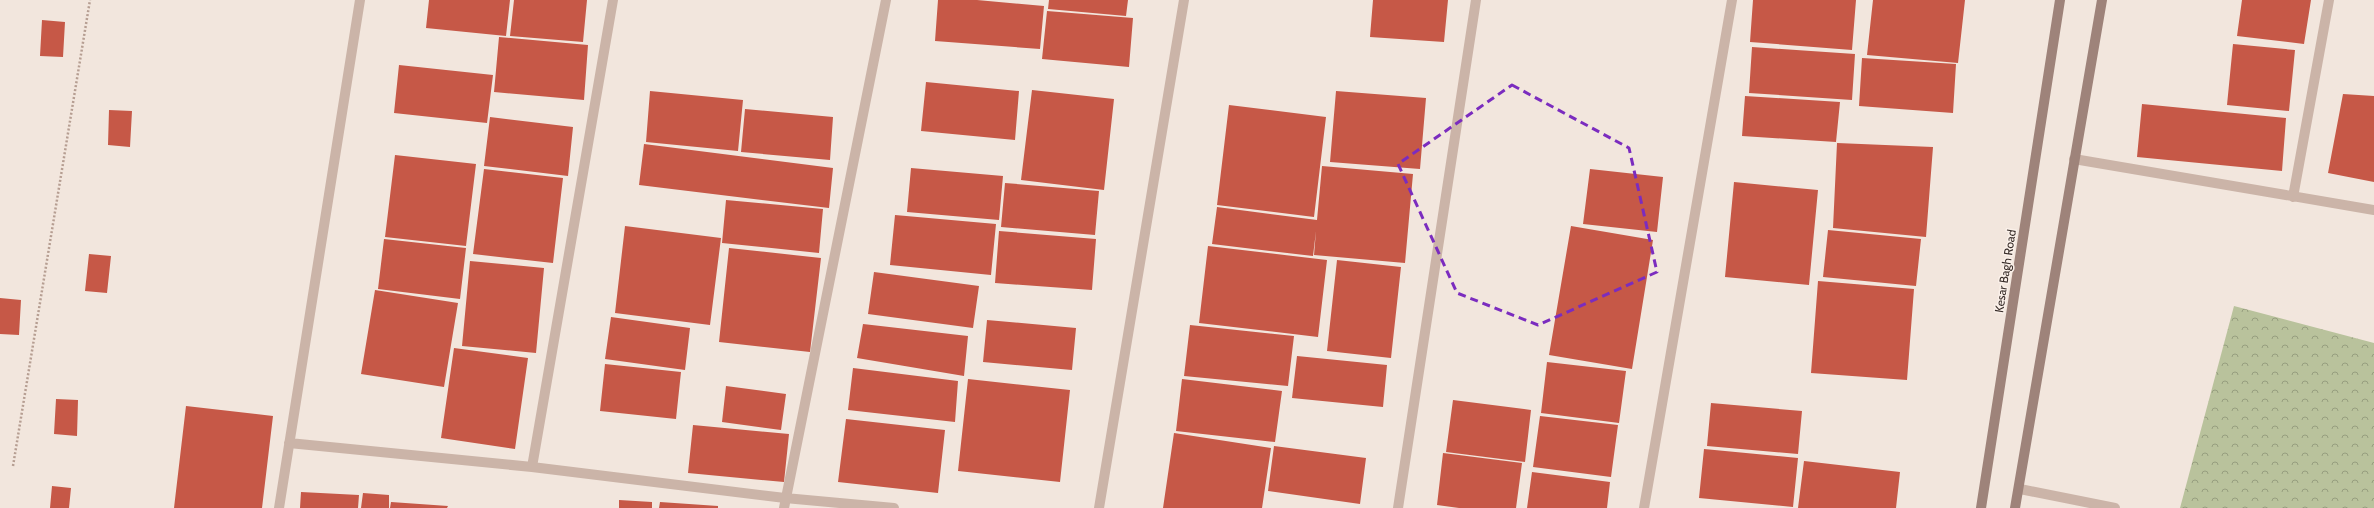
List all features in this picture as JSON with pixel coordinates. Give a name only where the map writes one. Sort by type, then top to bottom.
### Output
[{"type":"main road","name":"Kesar Bagh Road","points":[[1981,508],[2060,0]]},
{"type":"main road","points":[[2016,508],[2102,0]]},
{"type":"street","points":[[279,508],[360,0]]},
{"type":"street","points":[[532,467],[613,0]]},
{"type":"street","points":[[785,503],[886,0]]},
{"type":"street","points":[[1099,508],[1184,0]]},
{"type":"street","points":[[1398,508],[1476,0]]},
{"type":"street","points":[[1644,508],[1732,0]]},
{"type":"street","points":[[2293,197],[2329,0]]},
{"type":"street","points":[[2074,159],[2374,210]]},
{"type":"street","points":[[289,443],[532,467],[785,503],[894,508]]},
{"type":"street","points":[[2020,489],[2115,508]]},
{"type":"path","points":[[13,466],[90,0]]},
{"type":"highlighted area","points":[[1512,85],[1629,148],[1657,272],[1538,325],[1457,293],[1398,164]]},
{"type":"green space","points":[[2234,306],[2374,343],[2374,508],[2180,508]]},
{"type":"building","points":[[429,0],[510,0],[506,36],[426,28]]},
{"type":"building","points":[[514,0],[587,0],[583,42],[510,36]]},
{"type":"building","points":[[938,0],[977,0],[1044,6],[1040,49],[935,41]]},
{"type":"building","points":[[1049,0],[1128,0],[1126,16],[1048,9]]},
{"type":"building","points":[[1373,0],[1448,0],[1444,42],[1370,37]]},
{"type":"building","points":[[1753,0],[1856,0],[1852,50],[1750,42]]},
{"type":"building","points":[[1873,0],[1965,0],[1958,63],[1867,55]]},
{"type":"building","points":[[2242,0],[2311,0],[2304,44],[2237,36]]},
{"type":"building","points":[[1047,11],[1133,18],[1129,67],[1042,59]]},
{"type":"building","points":[[42,20],[65,22],[63,57],[40,56]]},
{"type":"building","points":[[499,37],[588,45],[584,100],[494,92]]},
{"type":"building","points":[[2233,44],[2295,50],[2289,111],[2227,105]]},
{"type":"building","points":[[1752,47],[1855,54],[1852,100],[1749,93]]},
{"type":"building","points":[[1862,58],[1956,64],[1953,113],[1859,106]]},
{"type":"building","points":[[399,65],[493,75],[487,123],[394,113]]},
{"type":"building","points":[[926,82],[1019,91],[1015,140],[921,131]]},
{"type":"building","points":[[1032,90],[1114,99],[1104,190],[1021,180]]},
{"type":"building","points":[[650,91],[743,100],[738,151],[646,142]]},
{"type":"building","points":[[1336,91],[1426,98],[1420,169],[1330,162]]},
{"type":"building","points":[[2343,94],[2374,96],[2374,182],[2328,173]]},
{"type":"building","points":[[1745,96],[1840,102],[1836,142],[1742,136]]},
{"type":"building","points":[[2142,104],[2286,118],[2282,171],[2137,157]]},
{"type":"building","points":[[1229,105],[1326,117],[1314,217],[1217,205]]},
{"type":"building","points":[[745,109],[833,117],[830,160],[741,152]]},
{"type":"building","points":[[109,110],[132,111],[130,147],[108,145]]},
{"type":"building","points":[[490,117],[573,127],[568,176],[484,166]]},
{"type":"building","points":[[1837,143],[1933,147],[1926,237],[1833,228]]},
{"type":"building","points":[[644,144],[833,168],[829,208],[639,185]]},
{"type":"building","points":[[395,155],[476,164],[466,246],[385,237]]},
{"type":"building","points":[[1322,166],[1413,174],[1405,263],[1314,255],[1316,231],[1313,256],[1212,244],[1217,207],[1317,220]]},
{"type":"building","points":[[911,168],[1003,176],[999,220],[907,212]]},
{"type":"building","points":[[484,169],[563,178],[553,263],[473,254]]},
{"type":"building","points":[[1590,169],[1663,177],[1657,232],[1583,224]]},
{"type":"building","points":[[1734,182],[1818,190],[1809,285],[1725,277]]},
{"type":"building","points":[[1005,183],[1099,191],[1095,235],[1001,227]]},
{"type":"building","points":[[726,200],[823,209],[819,253],[722,243]]},
{"type":"building","points":[[895,215],[996,224],[991,275],[890,265]]},
{"type":"building","points":[[625,226],[721,238],[710,325],[615,313]]},
{"type":"building","points":[[1571,226],[1653,240],[1632,369],[1549,355]]},
{"type":"building","points":[[1828,230],[1921,239],[1916,286],[1823,277]]},
{"type":"building","points":[[999,231],[1096,239],[1092,290],[995,283]]},
{"type":"building","points":[[384,239],[466,248],[460,299],[378,289]]},
{"type":"building","points":[[1208,246],[1327,260],[1318,337],[1199,323]]},
{"type":"building","points":[[729,248],[821,258],[810,352],[719,342]]},
{"type":"building","points":[[89,254],[111,256],[107,293],[85,291]]},
{"type":"building","points":[[1337,260],[1401,267],[1391,358],[1327,351]]},
{"type":"building","points":[[470,261],[544,268],[536,353],[462,346]]},
{"type":"building","points":[[874,272],[979,286],[973,328],[868,314]]},
{"type":"building","points":[[1818,281],[1914,289],[1907,380],[1811,373]]},
{"type":"building","points":[[375,290],[458,303],[444,387],[361,374]]},
{"type":"building","points":[[0,298],[21,300],[19,335],[0,334]]},
{"type":"building","points":[[611,317],[690,328],[685,370],[605,359]]},
{"type":"building","points":[[987,320],[1076,328],[1072,370],[983,362]]},
{"type":"building","points":[[863,324],[968,336],[964,376],[857,358]]},
{"type":"building","points":[[1190,325],[1294,336],[1288,386],[1184,376]]},
{"type":"building","points":[[454,348],[528,358],[515,449],[441,438]]},
{"type":"building","points":[[1297,356],[1387,365],[1383,407],[1292,398]]},
{"type":"building","points":[[1547,362],[1626,371],[1619,423],[1541,413]]},
{"type":"building","points":[[605,364],[681,372],[676,419],[600,411]]},
{"type":"building","points":[[853,368],[958,381],[955,422],[848,410]]},
{"type":"building","points":[[968,379],[1070,390],[1060,482],[958,471]]},
{"type":"building","points":[[1182,379],[1282,391],[1275,442],[1176,431]]},
{"type":"building","points":[[726,386],[786,394],[781,430],[722,422]]},
{"type":"building","points":[[56,399],[78,400],[77,436],[54,434]]},
{"type":"building","points":[[1453,400],[1531,410],[1525,462],[1446,452]]},
{"type":"building","points":[[1711,403],[1802,411],[1798,454],[1707,446]]},
{"type":"building","points":[[186,406],[273,416],[262,508],[174,508]]},
{"type":"building","points":[[1540,416],[1618,425],[1611,477],[1533,467]]},
{"type":"building","points":[[846,419],[945,430],[938,493],[838,482]]},
{"type":"building","points":[[693,425],[789,434],[784,482],[688,473]]},
{"type":"building","points":[[1174,433],[1271,448],[1262,508],[1163,508]]},
{"type":"building","points":[[1274,446],[1366,458],[1360,504],[1268,491]]},
{"type":"building","points":[[1704,449],[1798,458],[1793,507],[1699,498]]},
{"type":"building","points":[[1443,453],[1522,463],[1516,508],[1459,508],[1437,505]]},
{"type":"building","points":[[1804,461],[1900,472],[1896,508],[1798,508]]},
{"type":"building","points":[[1532,472],[1610,482],[1607,508],[1527,508]]},
{"type":"building","points":[[52,486],[71,488],[69,508],[50,508]]},
{"type":"building","points":[[301,492],[359,495],[358,508],[300,508]]},
{"type":"building","points":[[363,493],[389,495],[389,508],[361,508]]},
{"type":"building","points":[[619,500],[652,502],[652,508],[619,508]]},
{"type":"building","points":[[391,502],[448,506],[447,508],[390,508]]},
{"type":"building","points":[[660,502],[718,506],[718,508],[659,508]]}]
